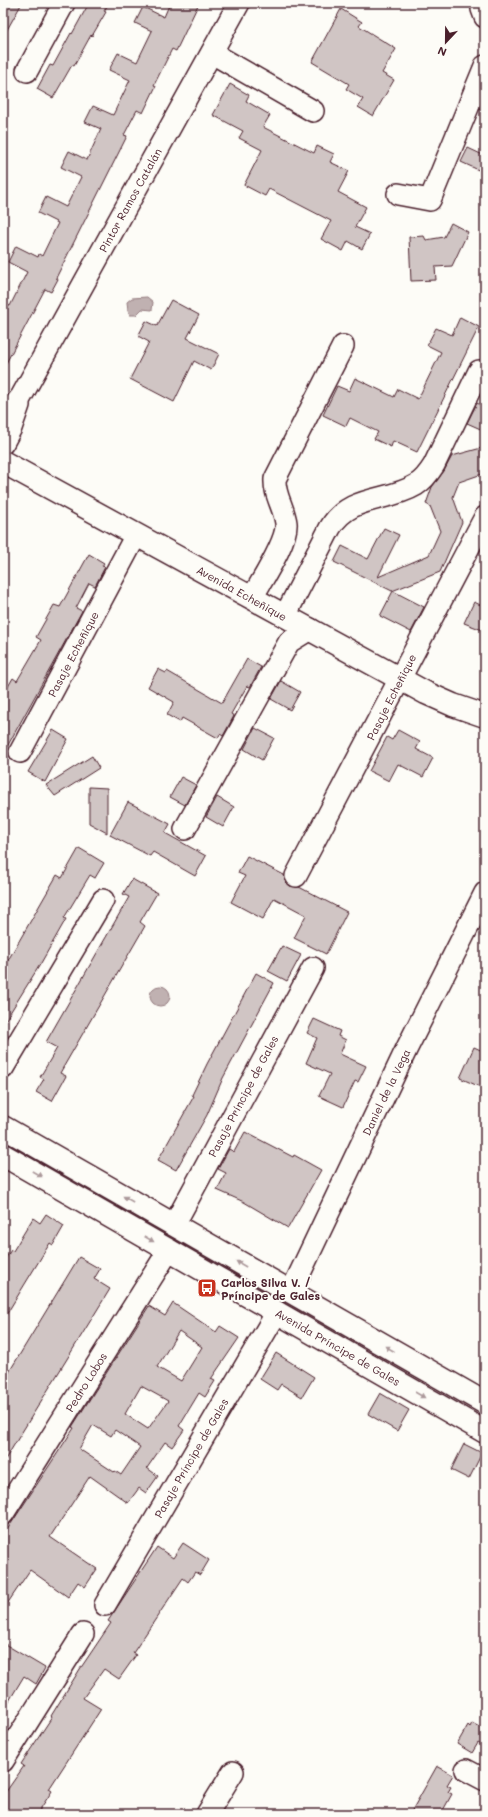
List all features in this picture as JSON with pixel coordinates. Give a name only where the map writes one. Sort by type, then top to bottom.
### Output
[{"type":"main road","name":"Avenida Echeñique","points":[[3,462],[399,678],[446,702],[485,716]]},
{"type":"main road","points":[[3,1127],[485,1403]]},
{"type":"main road","name":"Avenida Príncipe de Gales","points":[[3,1155],[485,1432]]},
{"type":"street","points":[[26,71],[64,3]]},
{"type":"street","name":"Pintor Ramos Catalán","points":[[3,419],[21,397],[239,3]]},
{"type":"street","points":[[484,3],[482,10],[485,17]]},
{"type":"street","points":[[212,53],[313,111]]},
{"type":"street","points":[[398,194],[430,200],[485,66]]},
{"type":"street","points":[[252,598],[284,537],[286,523],[276,494],[275,479],[343,346]]},
{"type":"street","points":[[289,642],[287,617],[330,528],[338,516],[355,505],[409,489],[428,474],[434,465],[479,371]]},
{"type":"street","name":"Pintor Ramos Catalán","points":[[3,443],[11,428],[21,397]]},
{"type":"street","name":"Pasaje Echeñique","points":[[296,876],[389,702],[399,678],[485,517]]},
{"type":"street","name":"Pasaje Echeñique","points":[[20,752],[136,535]]},
{"type":"street","points":[[185,830],[289,642],[310,629]]},
{"type":"street","name":"Daniel de la Vega","points":[[291,1292],[407,1048],[485,893]]},
{"type":"street","points":[[3,1068],[103,900]]},
{"type":"street","name":"Pasaje Príncipe de Gales","points":[[174,1225],[313,968]]},
{"type":"street","name":"Pedro Lobos","points":[[3,1514],[169,1250]]},
{"type":"street","name":"Pasaje Príncipe de Gales","points":[[105,1605],[277,1312]]},
{"type":"street","points":[[3,1761],[83,1634]]},
{"type":"street","points":[[466,1770],[485,1780]]},
{"type":"street","points":[[207,1814],[233,1772]]},
{"type":"shaded area","points":[[147,297],[153,302],[152,310],[142,309],[136,315],[130,315],[127,302],[132,298]]},
{"type":"shaded area","points":[[160,986],[167,989],[170,996],[167,1003],[160,1006],[153,1003],[150,996],[153,989]]},
{"type":"building","points":[[3,3],[22,3],[3,37]]},
{"type":"building","points":[[89,3],[109,3],[104,11],[106,12],[92,36],[91,35],[74,66],[72,65],[53,98],[37,89],[50,65],[53,66]]},
{"type":"building","points":[[170,3],[199,3],[176,51],[172,49],[154,85],[156,86],[143,113],[137,110],[124,135],[127,136],[56,278],[58,279],[51,292],[45,289],[3,369],[3,303],[10,306],[27,272],[8,262],[16,246],[38,257],[39,254],[42,256],[58,223],[38,213],[46,197],[66,207],[81,177],[61,167],[69,151],[87,160],[101,129],[85,122],[93,106],[113,115],[130,80],[109,70],[118,53],[137,62],[152,31],[135,23],[143,7],[164,17]]},
{"type":"building","points":[[341,9],[362,22],[359,26],[396,49],[382,73],[394,80],[373,116],[358,107],[363,99],[346,89],[349,84],[312,62]]},
{"type":"building","points":[[230,84],[249,95],[246,101],[270,115],[263,127],[314,153],[317,146],[334,154],[330,162],[349,171],[338,192],[366,207],[355,227],[370,234],[362,249],[348,241],[343,251],[321,239],[331,221],[269,189],[265,196],[244,185],[262,150],[239,138],[243,131],[213,115]]},
{"type":"building","points":[[468,148],[485,156],[485,173],[461,162]]},
{"type":"building","points":[[451,223],[468,232],[452,266],[435,267],[436,280],[411,281],[409,237],[424,236],[426,240],[444,237]]},
{"type":"building","points":[[171,300],[199,315],[187,338],[219,354],[211,370],[194,361],[174,402],[130,379],[149,342],[138,336],[146,321],[157,326]]},
{"type":"building","points":[[460,317],[479,327],[417,452],[393,441],[391,447],[374,439],[378,432],[350,418],[346,426],[323,415],[337,386],[349,391],[355,378],[394,397],[398,389],[418,399],[441,352],[427,345],[436,328],[452,335]]},
{"type":"building","points":[[477,403],[485,407],[485,431],[467,423]]},
{"type":"building","points":[[485,447],[485,473],[459,482],[453,497],[462,522],[440,572],[392,591],[334,562],[342,546],[368,559],[384,528],[399,535],[378,577],[429,555],[440,531],[430,506],[426,504],[432,487],[444,471],[452,456]]},
{"type":"building","points":[[89,554],[104,563],[102,566],[105,567],[95,586],[89,583],[76,608],[82,611],[3,754],[3,690],[6,690],[13,678],[17,681],[41,640],[36,637],[54,605],[60,607]]},
{"type":"building","points":[[393,591],[424,607],[411,632],[380,616]]},
{"type":"building","points":[[474,602],[485,607],[485,631],[464,623]]},
{"type":"building","points":[[247,659],[261,667],[250,687],[247,686],[231,714],[234,716],[223,736],[220,734],[218,738],[182,718],[180,722],[167,715],[174,702],[148,687],[158,669],[166,673],[167,671],[222,703]]},
{"type":"building","points":[[281,681],[300,692],[290,710],[271,699]]},
{"type":"building","points":[[255,728],[274,738],[262,760],[244,749]]},
{"type":"building","points":[[53,730],[68,739],[45,782],[28,772]]},
{"type":"building","points":[[398,730],[420,742],[416,749],[433,758],[423,777],[398,764],[389,781],[369,771],[387,737],[392,740]]},
{"type":"building","points":[[92,756],[99,768],[55,796],[46,785]]},
{"type":"building","points":[[181,777],[196,785],[185,805],[170,797]]},
{"type":"building","points":[[89,787],[107,788],[107,833],[89,823]]},
{"type":"building","points":[[217,797],[234,807],[223,827],[206,817]]},
{"type":"building","points":[[128,802],[170,824],[165,833],[206,856],[195,876],[153,852],[150,856],[110,835]]},
{"type":"building","points":[[79,848],[104,863],[95,878],[90,875],[64,918],[66,919],[41,963],[3,1024],[3,969],[57,875],[62,878]]},
{"type":"building","points":[[247,856],[284,875],[286,882],[290,886],[299,887],[347,912],[326,954],[294,938],[306,915],[274,898],[263,919],[231,902],[245,876],[238,873]]},
{"type":"building","points":[[132,879],[157,893],[140,922],[145,926],[60,1073],[66,1076],[52,1101],[36,1092],[44,1079],[40,1077],[57,1048],[46,1042],[129,897],[123,894]]},
{"type":"building","points":[[282,946],[301,955],[287,981],[268,971]]},
{"type":"building","points":[[256,973],[274,983],[223,1078],[207,1115],[176,1170],[158,1160],[194,1096],[192,1095],[207,1064]]},
{"type":"building","points":[[314,1019],[340,1031],[338,1036],[346,1040],[340,1054],[366,1066],[358,1082],[355,1081],[343,1107],[319,1096],[330,1074],[306,1063],[317,1038],[307,1033]]},
{"type":"building","points":[[474,1047],[485,1052],[485,1089],[460,1078]]},
{"type":"building","points":[[245,1132],[293,1157],[294,1155],[321,1170],[288,1228],[244,1202],[217,1190],[226,1173],[218,1169],[229,1149],[234,1152]]},
{"type":"building","points":[[46,1214],[64,1226],[53,1245],[50,1243],[3,1320],[3,1262],[11,1250],[13,1251],[33,1218],[40,1223]]},
{"type":"building","points":[[79,1257],[100,1269],[94,1279],[110,1289],[3,1463],[3,1382]]},
{"type":"building","points":[[173,1303],[216,1332],[220,1326],[239,1338],[211,1379],[215,1381],[205,1397],[199,1393],[179,1426],[184,1430],[172,1447],[165,1442],[147,1468],[158,1476],[146,1493],[139,1488],[128,1503],[90,1476],[50,1537],[97,1569],[85,1587],[78,1582],[68,1597],[30,1570],[3,1610],[3,1536],[74,1428],[72,1427],[149,1306],[165,1316]],"holes":[[[179,1331],[202,1347],[181,1381],[157,1367]],[[141,1386],[168,1401],[148,1429],[125,1414]],[[93,1425],[111,1436],[115,1430],[140,1447],[121,1475],[79,1449]]]},
{"type":"building","points":[[276,1353],[314,1377],[302,1397],[281,1384],[277,1390],[260,1379]]},
{"type":"building","points":[[380,1393],[409,1410],[397,1431],[368,1414]]},
{"type":"building","points":[[464,1444],[482,1453],[469,1479],[451,1470]]},
{"type":"building","points":[[183,1543],[209,1560],[200,1575],[195,1572],[188,1582],[183,1578],[133,1653],[136,1655],[119,1679],[104,1669],[83,1698],[101,1709],[49,1789],[52,1791],[37,1814],[3,1814],[3,1796],[24,1766],[21,1764],[52,1717],[51,1716],[80,1669],[111,1623],[108,1621],[157,1547],[173,1558]]},
{"type":"building","points":[[3,1643],[45,1668],[36,1684],[24,1676],[3,1711]]},
{"type":"building","points":[[472,1723],[485,1730],[485,1747],[478,1743],[472,1753],[457,1744],[468,1725],[470,1727]]},
{"type":"building","points":[[437,1766],[453,1775],[447,1785],[451,1787],[448,1792],[452,1794],[441,1814],[410,1814]]},
{"type":"place","name":"Carlos Silva V. / Príncipe de Gales","points":[[207,1288]]}]
